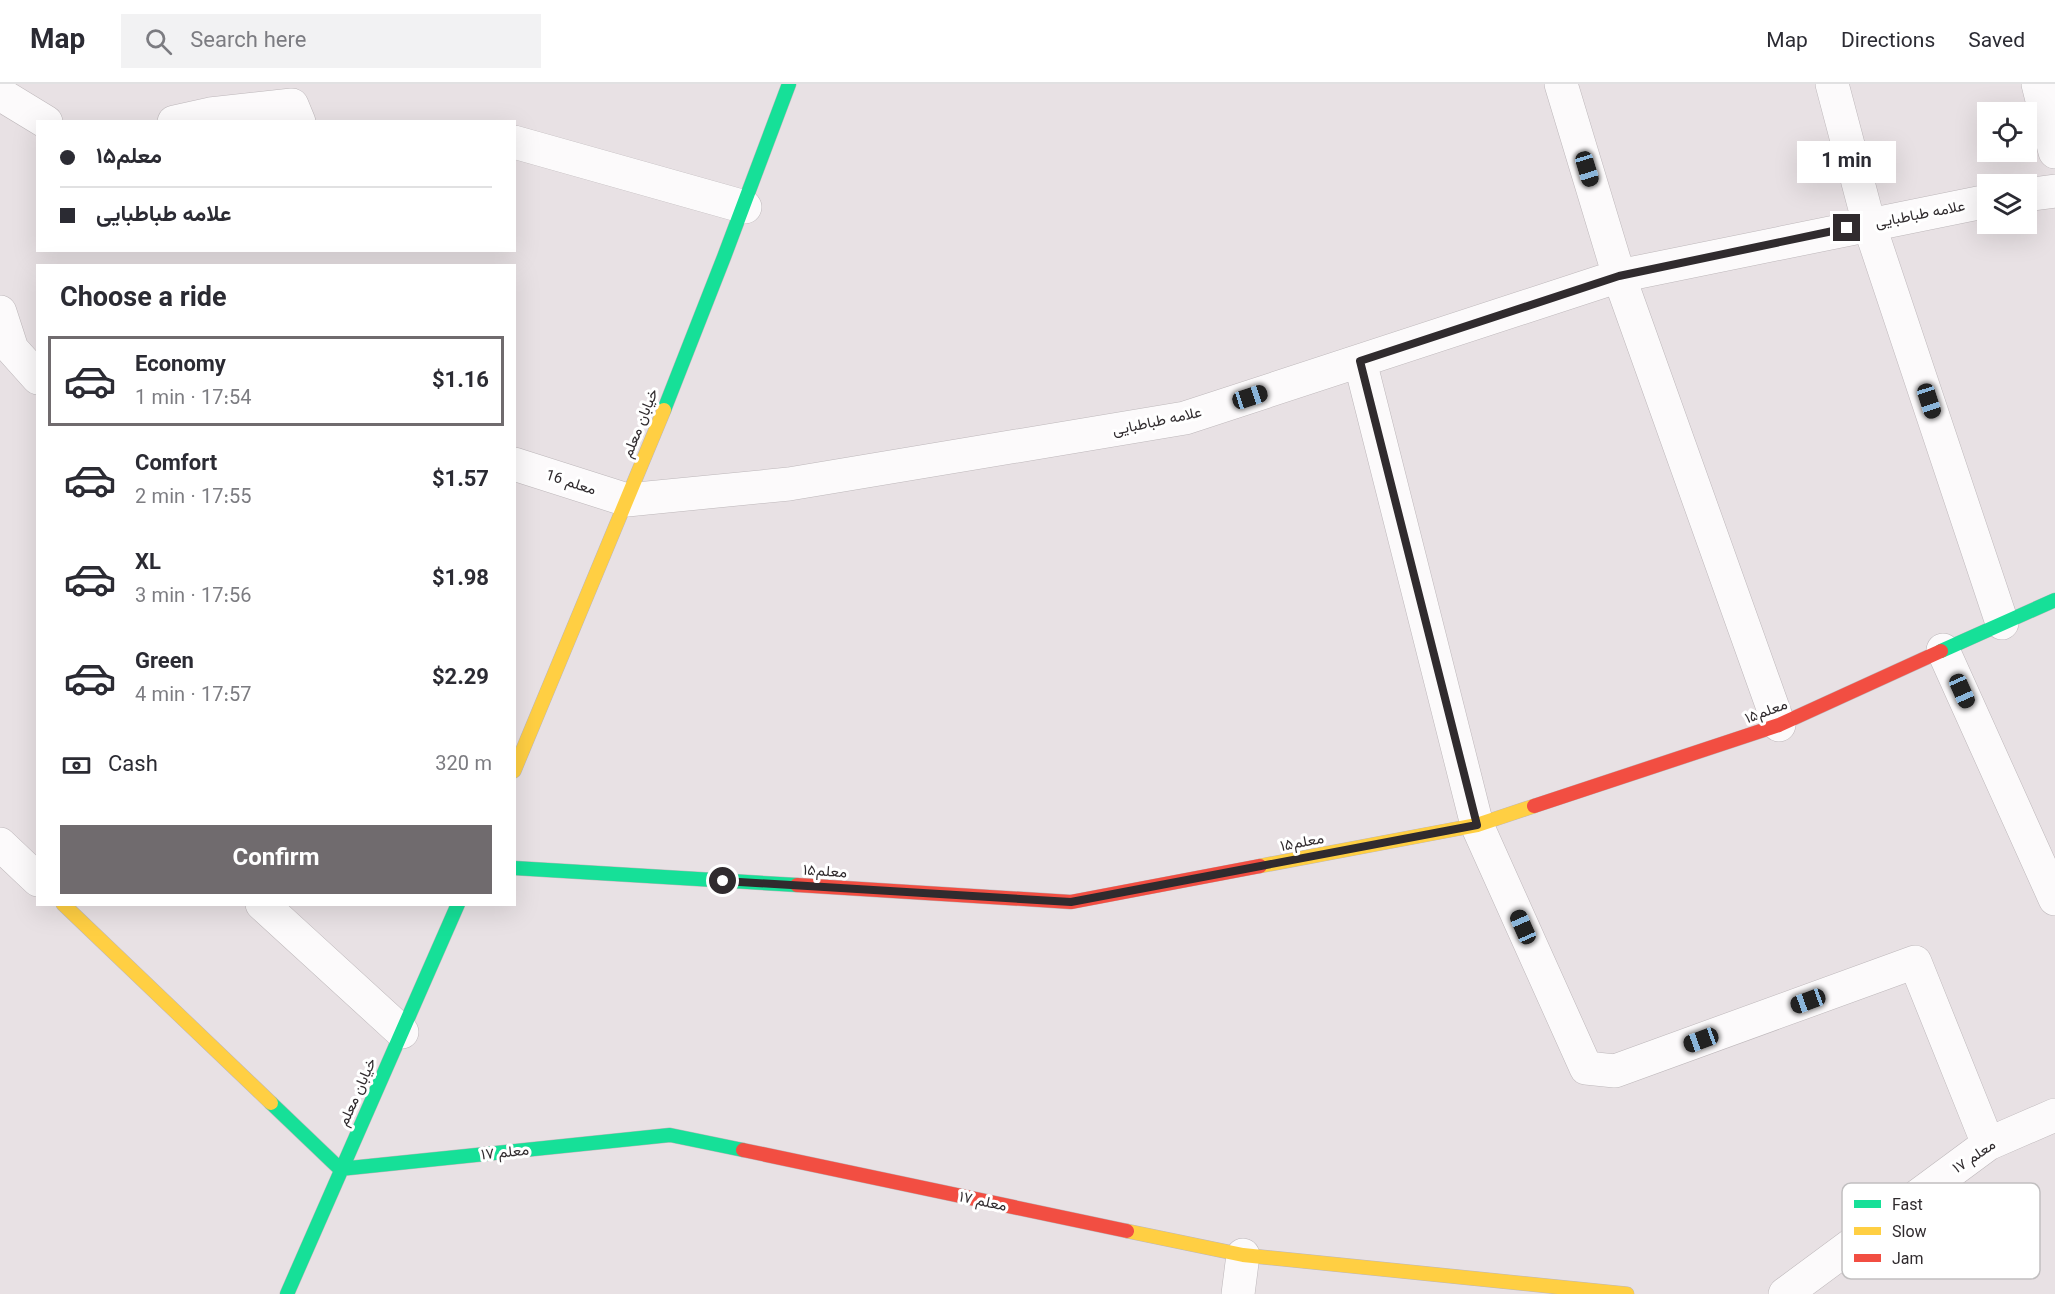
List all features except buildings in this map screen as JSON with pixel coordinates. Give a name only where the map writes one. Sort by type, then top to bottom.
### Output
[{"type":"street","name":"خیابان معلم","points":[[516,766],[627,500],[745,207],[789,84]]},
{"type":"street","points":[[1561,84],[1619,276],[1779,725]]},
{"type":"street","points":[[1832,84],[1869,224],[2002,623]]},
{"type":"street","points":[[2038,84],[2055,152]]},
{"type":"street","points":[[0,94],[43,120]]},
{"type":"street","points":[[183,120],[210,114],[292,105],[298,120]]},
{"type":"street","points":[[516,143],[745,207]]},
{"type":"street","points":[[2037,193],[2055,191]]},
{"type":"street","name":"علامه طباطبایی","points":[[627,500],[789,484],[1185,418],[1619,276],[1977,203]]},
{"type":"street","points":[[0,312],[6,352],[36,376]]},
{"type":"street","points":[[1360,361],[1477,825],[1586,1068],[1615,1071],[1915,962],[1988,1144]]},
{"type":"street","name":"معلم 16","points":[[516,465],[627,500]]},
{"type":"street","name":"معلم۱۵","points":[[516,868],[1071,902],[1477,825],[1779,725],[2055,600]]},
{"type":"street","points":[[1943,650],[2055,899]]},
{"type":"street","points":[[0,844],[36,878]]},
{"type":"street","points":[[65,906],[340,1169]]},
{"type":"street","points":[[264,906],[402,1032]]},
{"type":"street","name":"خیابان معلم","points":[[287,1294],[457,906]]},
{"type":"street","name":"معلم ۱۷","points":[[1935,1183],[1988,1144],[2055,1115]]},
{"type":"street","name":"معلم ۱۷","points":[[340,1169],[670,1135],[1243,1255],[1627,1294]]},
{"type":"street","name":"معلم ۱۷","points":[[1785,1294],[1842,1252]]},
{"type":"street","points":[[1238,1294],[1243,1255]]},
{"type":"traffic: fast","points":[[664,410],[789,84]]},
{"type":"traffic: fast","points":[[1941,651],[2055,600]]},
{"type":"traffic: fast","points":[[516,868],[797,885]]},
{"type":"traffic: fast","points":[[287,1294],[457,906]]},
{"type":"traffic: fast","points":[[271,1103],[340,1169],[670,1135],[743,1150]]},
{"type":"traffic: slow","points":[[516,766],[664,410]]},
{"type":"traffic: slow","points":[[1260,866],[1477,825],[1534,806]]},
{"type":"traffic: slow","points":[[65,906],[271,1103]]},
{"type":"traffic: slow","points":[[1127,1231],[1243,1255],[1627,1294]]},
{"type":"traffic: jam","points":[[1534,806],[1779,725],[1941,651]]},
{"type":"traffic: jam","points":[[797,885],[1071,902],[1260,866]]},
{"type":"traffic: jam","points":[[743,1150],[1127,1231]]},
{"type":"route","points":[[723,881],[1071,902],[1477,825],[1360,361],[1619,276],[1847,228]]}]
